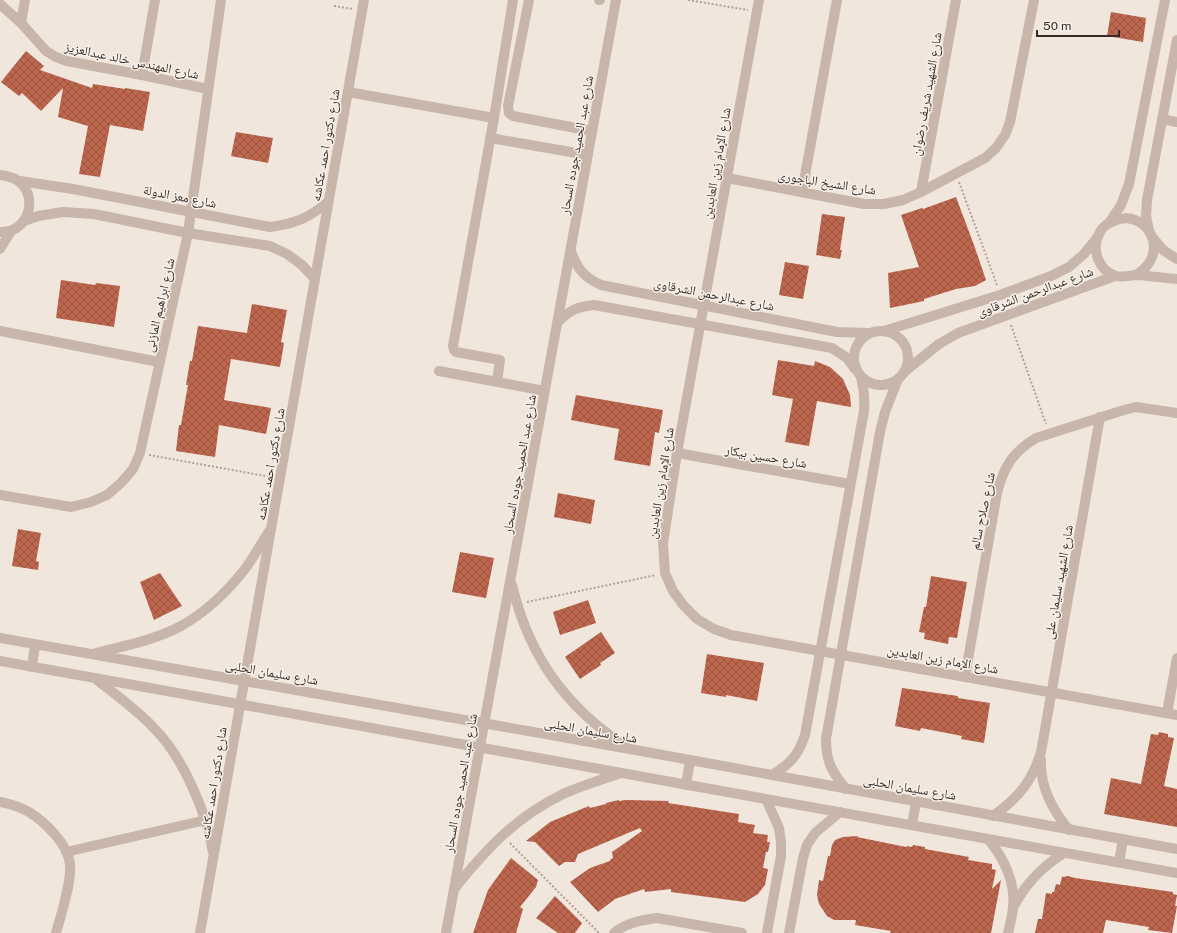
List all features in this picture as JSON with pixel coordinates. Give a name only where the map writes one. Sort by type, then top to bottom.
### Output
[{"type":"street","points":[[21,23],[25,0]]},
{"type":"street","points":[[142,75],[155,0]]},
{"type":"street","name":"شارع ابراهيم المازنى","points":[[0,495],[71,507],[91,502],[107,495],[122,483],[133,469],[140,453],[188,234],[222,0]]},
{"type":"street","name":"شارع دكتور احمد عكاشه","points":[[200,933],[239,704],[273,525],[364,0]]},
{"type":"street","points":[[496,382],[500,360],[456,352],[453,348],[494,118],[513,0]]},
{"type":"street","points":[[529,0],[508,106],[509,113],[513,116],[592,131]]},
{"type":"street","name":"شارع عبد الحميد جوده السحار","points":[[446,933],[616,0]]},
{"type":"street","name":"شارع الإمام زين العابدين","points":[[759,0],[677,453],[663,543],[665,574],[673,591],[684,606],[697,619],[732,635],[1172,714]]},
{"type":"street","points":[[802,192],[837,0]]},
{"type":"street","name":"شارع الشهيد شريف رضوان","points":[[921,192],[956,0]]},
{"type":"street","name":"شارع الشيخ الباجورى","points":[[727,178],[864,204],[884,204],[903,200],[921,192],[985,158],[996,148],[1005,135],[1010,122],[1034,0]]},
{"type":"street","points":[[1109,223],[1120,205],[1129,184],[1165,0]]},
{"type":"street","name":"شارع المهندس خالد عبدالعزيز","points":[[0,4],[21,23],[46,51],[56,57],[67,61],[208,89]]},
{"type":"street","points":[[1136,275],[1143,271],[1153,256],[1154,247],[1146,216],[1147,200],[1177,40]]},
{"type":"street","points":[[348,92],[494,118]]},
{"type":"street","points":[[1162,119],[1177,122]]},
{"type":"street","points":[[490,138],[588,155]]},
{"type":"street","name":"شارع معز الدولة","points":[[0,175],[20,181],[73,189],[270,226],[286,225],[301,220],[316,212],[328,202]]},
{"type":"street","points":[[0,232],[11,231],[18,227],[24,221],[29,212],[30,203],[28,194],[20,181]]},
{"type":"street","points":[[24,221],[49,214],[77,212],[94,214],[188,234],[270,246],[287,254],[302,265],[315,279]]},
{"type":"street","points":[[1177,259],[1163,250],[1143,224],[1131,219],[1117,219],[1109,223],[1104,227],[1097,238],[1095,247],[1096,256],[1101,265],[1115,276],[1125,277],[1136,275],[1177,279]]},
{"type":"street","points":[[0,249],[11,231]]},
{"type":"street","name":"شارع عبدالرحمن الشرقاوى","points":[[884,331],[1000,295],[1051,276],[1069,267],[1084,254],[1097,238]]},
{"type":"street","name":"شارع عبدالرحمن الشرقاوى","points":[[571,251],[581,272],[590,280],[601,285],[837,332],[868,333]]},
{"type":"street","name":"شارع عبدالرحمن الشرقاوى","points":[[901,376],[939,344],[958,333],[1115,276]]},
{"type":"street","points":[[558,322],[568,312],[580,307],[594,305],[832,348],[847,358],[867,382],[879,385],[891,383],[901,376]]},
{"type":"street","points":[[772,775],[793,759],[800,748],[805,735],[865,400],[864,388],[853,359],[855,348],[860,340],[868,333],[884,331],[893,333],[900,339],[908,354],[908,364],[885,412],[880,432],[826,739],[826,754],[830,767],[846,789]]},
{"type":"street","points":[[0,332],[159,362]]},
{"type":"street","points":[[439,371],[545,391]]},
{"type":"street","name":"شارع صلاح سالم","points":[[965,676],[1000,479],[1006,466],[1014,455],[1030,442],[1049,433],[1136,407],[1177,413]]},
{"type":"street","name":"شارع الشهيد سليمان على","points":[[993,816],[1007,806],[1022,791],[1036,768],[1041,752],[1100,417]]},
{"type":"street","name":"شارع حسين بيكار","points":[[677,453],[850,484]]},
{"type":"street","points":[[92,654],[156,636],[180,626],[203,611],[227,590],[246,568],[273,525]]},
{"type":"street","points":[[511,580],[516,604],[526,629],[537,654],[555,682],[586,717],[607,734],[630,749]]},
{"type":"street","name":"شارع سليمان الحلبى","points":[[0,638],[630,749],[1177,849]]},
{"type":"street","points":[[32,667],[35,645]]},
{"type":"street","points":[[1172,714],[1177,658]]},
{"type":"street","points":[[0,661],[1177,873]]},
{"type":"street","points":[[96,678],[131,706],[154,728],[170,747],[186,773],[206,820],[214,857]]},
{"type":"street","name":"شارع الشهيد سليمان على","points":[[1041,752],[1041,769],[1044,786],[1052,806],[1069,830]]},
{"type":"street","points":[[686,785],[690,761]]},
{"type":"street","points":[[454,890],[473,865],[492,844],[514,824],[557,797],[621,773]]},
{"type":"street","points":[[766,799],[779,828],[781,842],[781,856],[767,933]]},
{"type":"street","points":[[0,802],[29,812],[50,830],[66,852],[70,863],[70,877],[56,933]]},
{"type":"street","points":[[912,825],[916,802]]},
{"type":"street","points":[[789,933],[803,858],[807,845],[815,832],[840,812]]},
{"type":"street","points":[[66,852],[206,820]]},
{"type":"street","points":[[988,839],[1000,854],[1008,871],[1011,883],[1013,907],[1008,933]]},
{"type":"street","points":[[1119,862],[1123,840]]},
{"type":"street","points":[[1013,907],[1034,876],[1064,852]]},
{"type":"street","points":[[614,933],[629,924],[657,918],[742,933]]},
{"type":"path","points":[[688,0],[757,12]]},
{"type":"path","points":[[334,6],[362,10]]},
{"type":"path","points":[[956,174],[1000,295]]},
{"type":"path","points":[[1008,315],[1049,433]]},
{"type":"path","points":[[140,453],[280,478]]},
{"type":"path","points":[[516,604],[665,574]]},
{"type":"path","points":[[502,835],[599,933]]},
{"type":"building","points":[[1111,12],[1146,18],[1143,42],[1107,36]]},
{"type":"building","points":[[26,51],[44,66],[40,70],[92,88],[93,84],[150,92],[143,131],[110,125],[100,177],[79,174],[88,126],[58,117],[63,88],[41,111],[22,93],[19,96],[1,82]]},
{"type":"building","points":[[236,132],[273,138],[268,163],[231,156]]},
{"type":"building","points":[[956,197],[986,280],[975,286],[956,289],[924,299],[924,301],[890,308],[888,273],[919,267],[901,215]]},
{"type":"building","points":[[822,214],[845,217],[840,259],[816,255]]},
{"type":"building","points":[[785,262],[809,266],[803,299],[779,295]]},
{"type":"building","points":[[61,280],[95,285],[96,283],[120,286],[114,327],[56,318]]},
{"type":"building","points":[[252,304],[287,310],[281,342],[284,343],[280,367],[231,359],[224,400],[271,408],[266,434],[219,425],[215,457],[176,451],[179,425],[181,425],[188,385],[186,385],[190,361],[192,361],[198,326],[247,333]]},
{"type":"building","points":[[778,360],[814,366],[815,361],[830,367],[843,379],[850,395],[851,407],[817,401],[809,446],[785,442],[793,399],[772,395]]},
{"type":"building","points":[[576,395],[663,410],[659,433],[655,432],[650,466],[614,460],[619,429],[571,420]]},
{"type":"building","points":[[558,493],[595,500],[591,524],[554,517]]},
{"type":"building","points":[[18,529],[41,533],[36,561],[39,562],[38,570],[12,566]]},
{"type":"building","points":[[460,552],[494,558],[486,598],[452,592]]},
{"type":"building","points":[[160,573],[182,606],[154,620],[140,582]]},
{"type":"building","points":[[931,576],[967,582],[957,638],[949,637],[948,644],[924,639],[925,633],[919,632],[924,607],[926,607]]},
{"type":"building","points":[[588,600],[596,623],[560,635],[553,612]]},
{"type":"building","points":[[601,632],[615,653],[600,663],[601,665],[580,679],[565,657]]},
{"type":"building","points":[[707,654],[764,663],[757,701],[726,695],[726,697],[701,693]]},
{"type":"building","points":[[902,688],[958,696],[958,698],[990,703],[984,743],[961,739],[962,736],[921,728],[920,731],[895,726]]},
{"type":"building","points":[[1159,732],[1168,734],[1168,737],[1174,738],[1164,786],[1177,789],[1177,827],[1104,814],[1111,778],[1141,784],[1151,734],[1158,735]]},
{"type":"building","points":[[619,800],[669,801],[668,803],[739,814],[738,822],[755,825],[753,833],[768,835],[767,842],[770,842],[768,852],[766,852],[763,868],[768,869],[765,885],[758,894],[745,902],[671,892],[671,889],[645,892],[644,889],[615,899],[598,912],[570,882],[590,868],[610,861],[613,858],[612,852],[642,831],[640,828],[578,854],[575,862],[565,862],[559,866],[535,842],[526,841],[550,822],[589,806],[590,808]]},
{"type":"building","points":[[858,836],[857,837],[906,847],[912,847],[913,845],[925,847],[925,849],[969,857],[968,860],[992,864],[992,869],[996,870],[992,889],[1001,880],[991,933],[890,933],[891,931],[855,925],[856,920],[834,920],[827,916],[819,904],[817,895],[819,880],[823,881],[828,856],[830,856],[832,845],[835,840],[843,837]]},
{"type":"building","points":[[511,858],[538,880],[536,887],[520,907],[523,909],[516,933],[473,933],[488,890]]},
{"type":"building","points":[[1068,876],[1173,892],[1173,894],[1177,895],[1175,906],[1177,906],[1172,933],[1148,930],[1149,927],[1106,920],[1103,933],[1035,933],[1038,919],[1042,919],[1046,893],[1052,894],[1056,884],[1060,885],[1062,877]]},
{"type":"building","points":[[555,896],[582,923],[575,933],[558,933],[536,918]]}]
